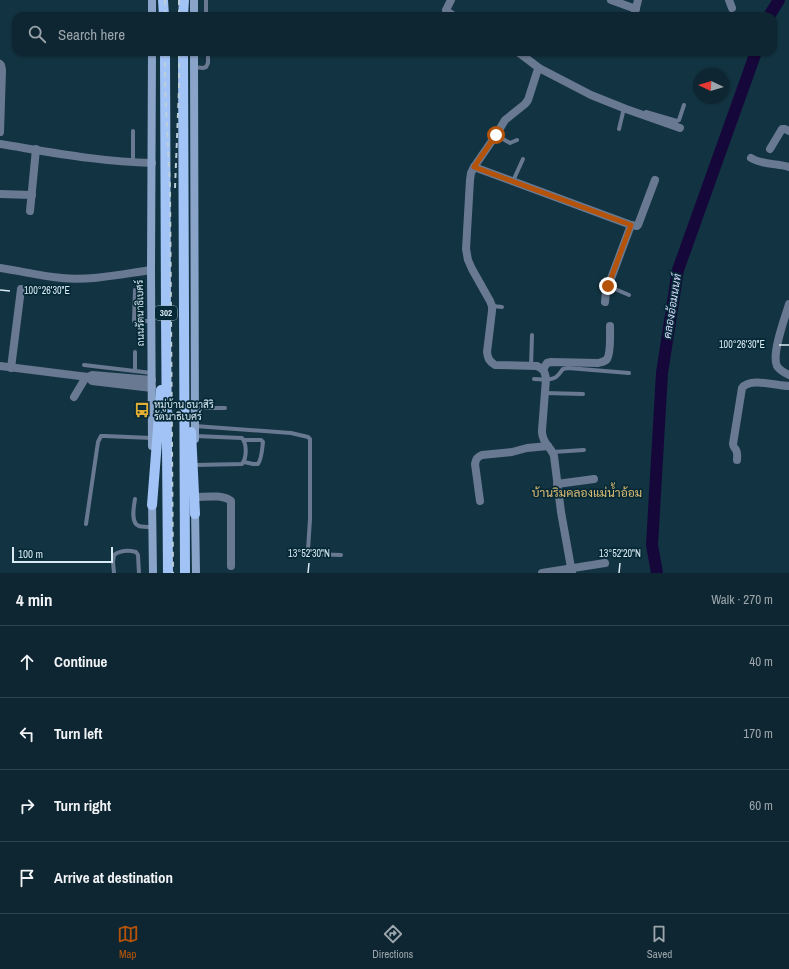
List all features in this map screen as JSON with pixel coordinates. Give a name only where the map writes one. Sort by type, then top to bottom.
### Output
[{"type":"main road","points":[[152,0],[152,12]]},
{"type":"main road","points":[[164,0],[165,12]]},
{"type":"main road","points":[[183,12],[184,0]]},
{"type":"main road","points":[[194,0],[194,12]]},
{"type":"main road","name":"ถนนรัตนาธิเบศร์","points":[[152,56],[151,270],[153,573]]},
{"type":"main road","name":"302","points":[[165,56],[168,573]]},
{"type":"main road","name":"302","points":[[183,56],[185,573]]},
{"type":"main road","points":[[194,56],[196,573]]},
{"type":"main road","points":[[152,505],[166,318]]},
{"type":"main road","points":[[184,318],[195,514]]},
{"type":"street","points":[[448,12],[446,10],[451,0]]},
{"type":"street","points":[[611,0],[633,12]]},
{"type":"street","points":[[635,12],[638,0]]},
{"type":"street","points":[[729,0],[732,8]]},
{"type":"street","points":[[523,56],[539,68],[592,95],[625,109],[680,128]]},
{"type":"street","points":[[0,64],[2,70],[0,132]]},
{"type":"street","points":[[539,68],[525,104],[505,120],[471,173],[466,249],[468,260],[472,269],[492,306],[487,352],[490,362],[495,365],[537,366],[543,369],[545,373],[546,379],[542,430],[543,437],[555,462],[557,484],[571,570]]},
{"type":"street","points":[[770,149],[782,129],[789,131]]},
{"type":"street","points":[[0,144],[81,157],[152,163]]},
{"type":"street","points":[[30,212],[36,149]]},
{"type":"street","points":[[751,158],[756,161],[789,168]]},
{"type":"street","points":[[474,167],[636,226],[638,225],[655,180]]},
{"type":"street","points":[[0,194],[32,195]]},
{"type":"street","points":[[605,302],[608,286],[631,225]]},
{"type":"street","points":[[0,268],[62,278],[106,277],[151,270]]},
{"type":"street","points":[[11,368],[21,289]]},
{"type":"street","points":[[789,304],[775,356],[777,366],[784,373],[789,375]]},
{"type":"street","points":[[543,369],[548,363],[551,362],[598,363],[605,361],[609,354],[610,326]]},
{"type":"street","points":[[0,366],[87,377],[92,381],[152,380]]},
{"type":"street","points":[[74,397],[87,377]]},
{"type":"street","points":[[737,460],[738,454],[733,444],[742,388],[745,385],[754,382],[789,386]]},
{"type":"street","points":[[480,501],[475,464],[478,457],[482,455],[512,452],[527,448],[550,449]]},
{"type":"street","points":[[557,484],[594,479]]},
{"type":"street","points":[[195,497],[223,497],[231,501],[230,566]]},
{"type":"street","points":[[542,573],[571,570],[605,563]]},
{"type":"lane","points":[[206,0],[206,12]]},
{"type":"lane","points":[[194,67],[206,67],[208,63],[208,56]]},
{"type":"lane","points":[[619,129],[625,109],[629,108],[638,110],[677,121],[679,120],[684,105]]},
{"type":"lane","points":[[133,131],[133,162]]},
{"type":"lane","points":[[496,135],[510,143],[517,140]]},
{"type":"lane","points":[[513,182],[522,159]]},
{"type":"lane","points":[[608,286],[629,295]]},
{"type":"lane","points":[[135,290],[134,321],[152,321]]},
{"type":"lane","points":[[492,306],[502,307]]},
{"type":"lane","points":[[531,366],[532,335]]},
{"type":"lane","points":[[135,352],[136,371]]},
{"type":"lane","points":[[84,365],[136,371],[152,380]]},
{"type":"lane","points":[[534,379],[546,379],[557,376],[563,369],[568,368],[629,373]]},
{"type":"lane","points":[[545,393],[583,394]]},
{"type":"lane","points":[[195,408],[225,408]]},
{"type":"lane","points":[[195,426],[291,433],[308,437],[310,439],[310,519],[308,550],[311,554],[341,555]]},
{"type":"lane","points":[[86,524],[98,442],[101,436],[152,438]]},
{"type":"lane","points":[[195,436],[242,438],[244,440],[261,440],[263,442],[260,461],[258,464],[244,462],[242,464],[195,465]]},
{"type":"lane","points":[[244,440],[246,442],[244,462]]},
{"type":"lane","points":[[550,449],[584,450]]},
{"type":"lane","points":[[135,498],[134,519],[136,523],[138,525],[153,527]]},
{"type":"lane","points":[[114,573],[114,555],[118,552],[129,550],[136,552],[138,555],[139,573]]},
{"type":"waterway","name":"คลองอ้อมนนท์","points":[[772,12],[779,0]]},
{"type":"waterway","name":"คลองอ้อมนนท์","points":[[657,573],[652,545],[662,373],[678,270],[755,56]]},
{"type":"railway","points":[[165,0],[165,12]]},
{"type":"railway","points":[[179,0],[179,12]]},
{"type":"railway","points":[[165,56],[165,88],[170,188],[173,573]]},
{"type":"railway","points":[[175,188],[179,56]]},
{"type":"place","name":"หมู่บ้าน ธนาสิริ รัตนาธิเบศร์","points":[[142,410]]},
{"type":"district","name":"บ้านริมคลองแม่น้ำอ้อม","points":[[587,493]]},
{"type":"route","points":[[496,135],[474,167],[631,225],[608,286]]}]
